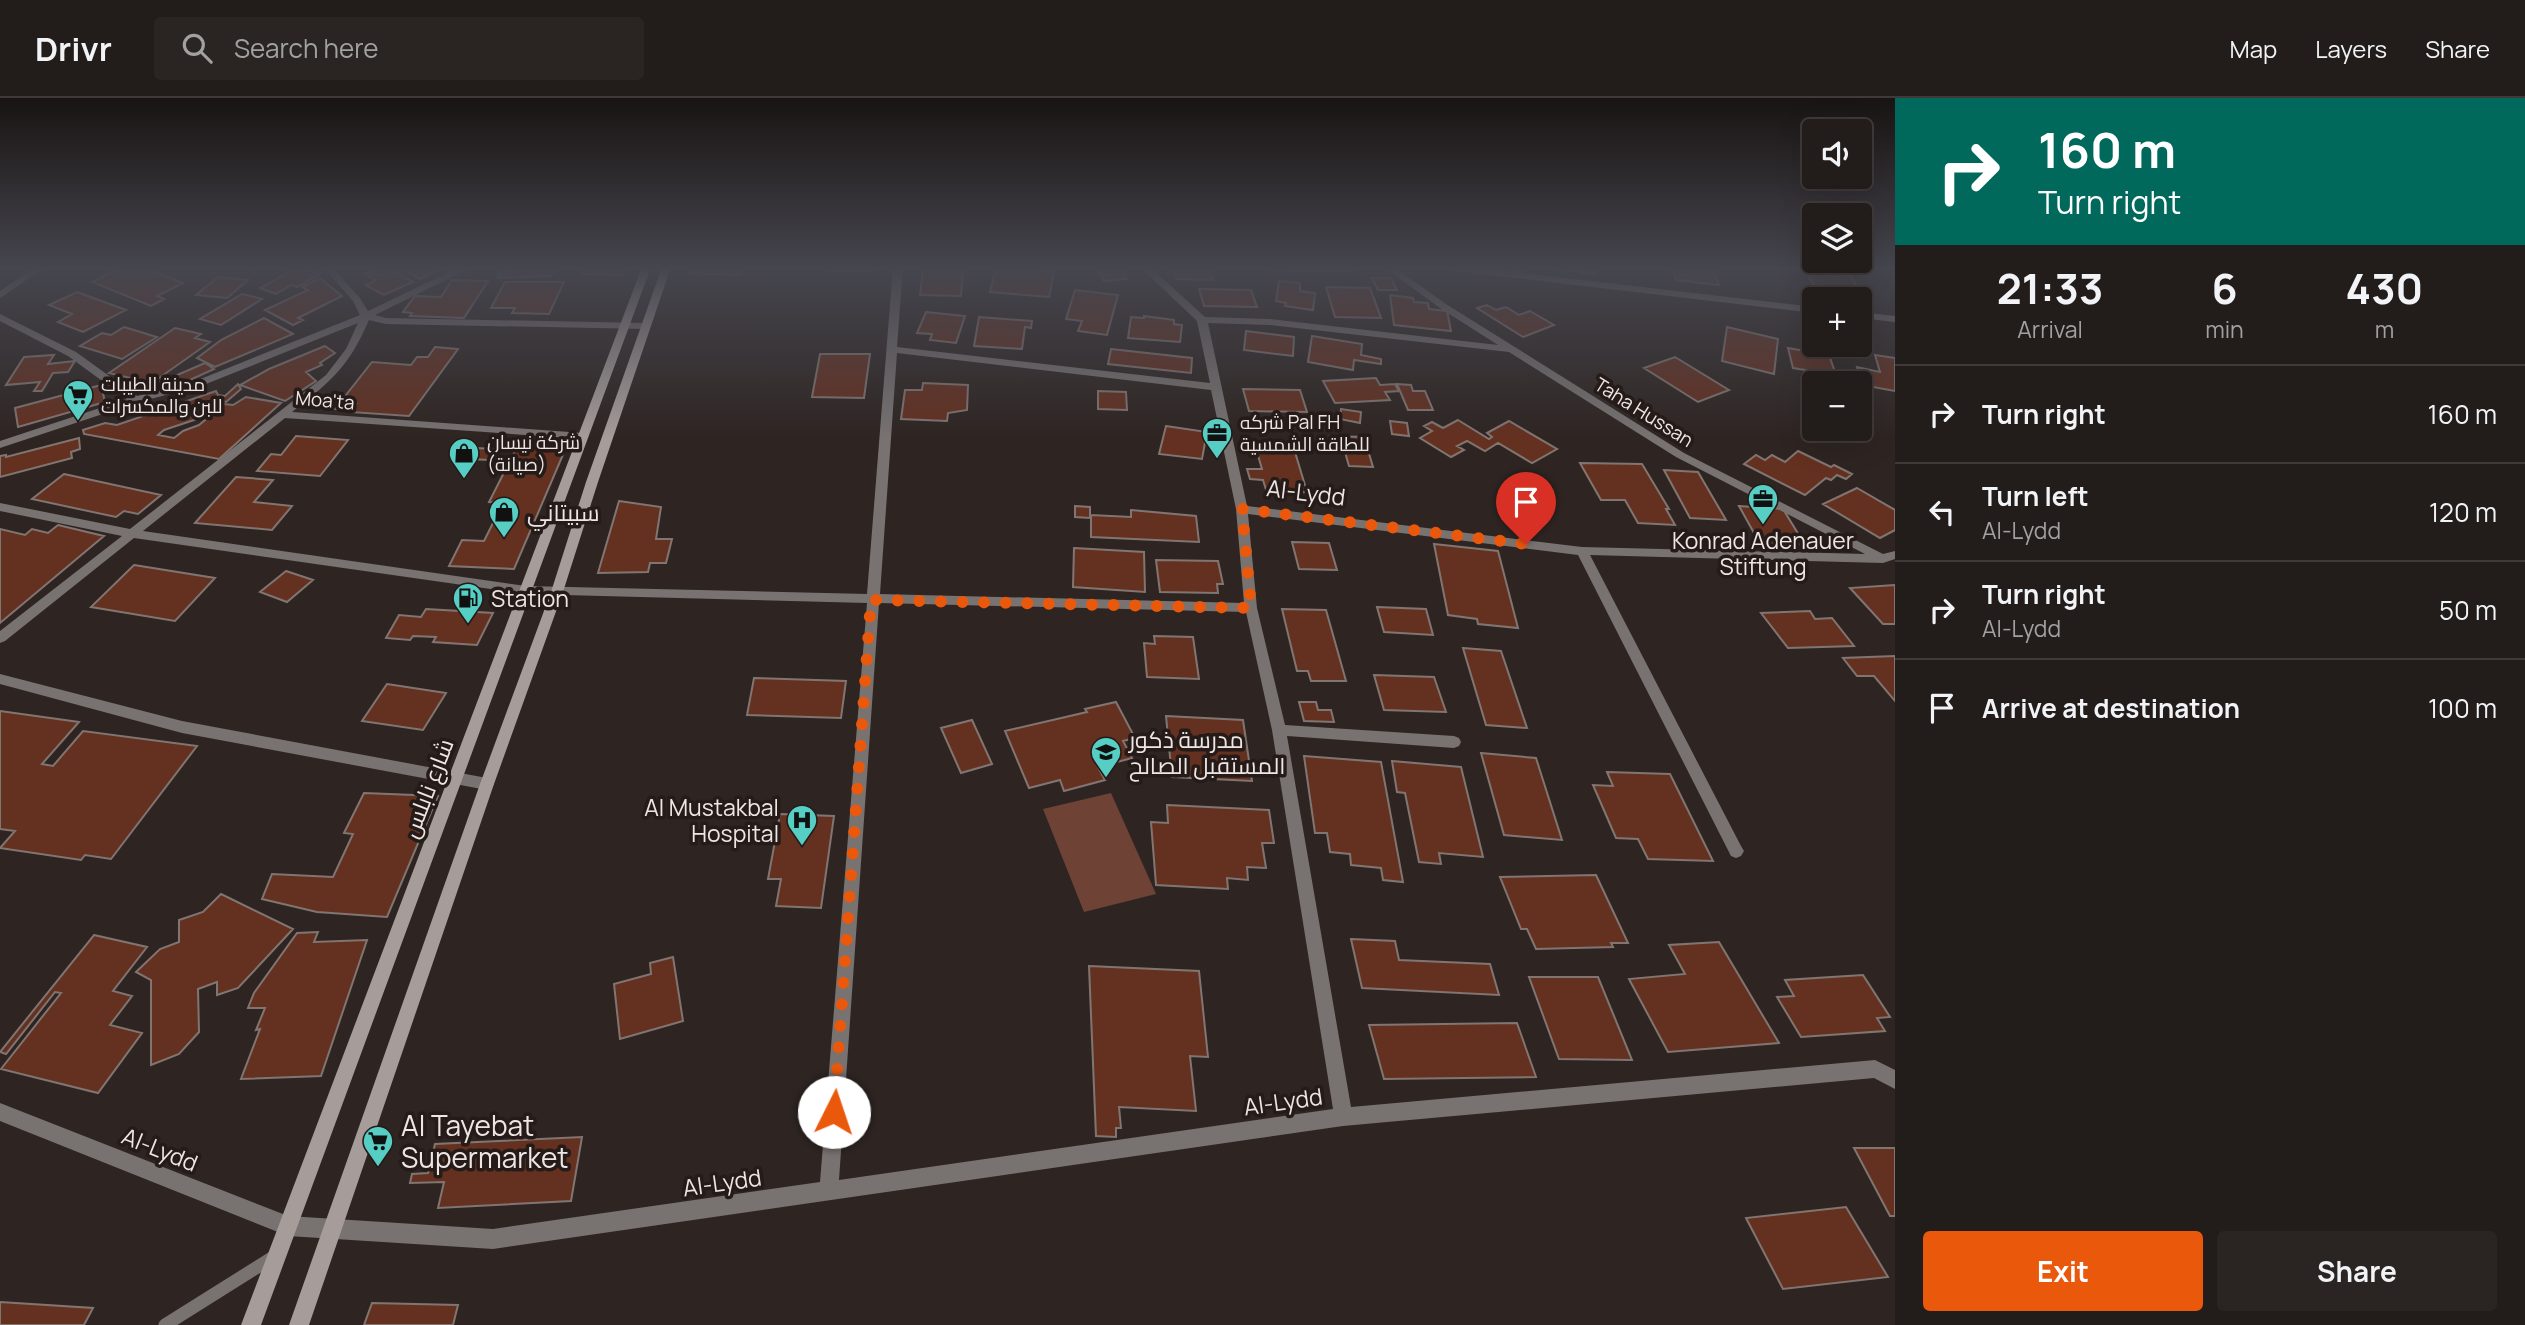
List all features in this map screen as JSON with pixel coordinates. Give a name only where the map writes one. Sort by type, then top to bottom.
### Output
[{"type":"main road","name":"شارع نابلس","points":[[251,1325],[625,326]]},
{"type":"main road","points":[[299,1325],[487,784],[557,592],[646,326]]},
{"type":"street","points":[[14,324],[72,354],[135,400]]},
{"type":"street","points":[[0,445],[135,400],[197,384],[345,324]]},
{"type":"street","name":"Moa'ta","points":[[285,415],[330,377],[351,349],[362,324]]},
{"type":"street","points":[[542,324],[646,326]]},
{"type":"street","points":[[829,1192],[871,600],[895,324]]},
{"type":"street","points":[[1203,324],[1242,509]]},
{"type":"street","points":[[1290,324],[1511,349]]},
{"type":"street","name":"Taha Hussan","points":[[1474,324],[1680,455],[1891,559]]},
{"type":"street","points":[[893,351],[1217,387]]},
{"type":"street","points":[[0,638],[285,415]]},
{"type":"street","name":"Moa'ta","points":[[285,415],[583,436]]},
{"type":"street","points":[[0,507],[134,534],[526,590],[1251,608]]},
{"type":"street","name":"Al-Lydd","points":[[0,1112],[288,1226],[494,1239],[1343,1117],[1279,730],[1251,608],[1242,509],[1582,551],[1891,559]]},
{"type":"street","points":[[1582,551],[1735,851]]},
{"type":"street","points":[[0,680],[182,727],[454,780],[487,784]]},
{"type":"street","points":[[1279,730],[1454,742]]},
{"type":"street","points":[[1343,1117],[1875,1069],[1895,1080]]},
{"type":"lane","points":[[165,1325],[277,1255]]},
{"type":"shaded area","points":[[1111,793],[1156,894],[1084,912],[1043,809]]},
{"type":"building","points":[[64,324],[98,324],[83,332]]},
{"type":"building","points":[[252,324],[275,324],[293,334],[215,367],[197,358],[221,340]]},
{"type":"building","points":[[921,324],[962,324],[956,343],[930,340],[932,334],[917,333]]},
{"type":"building","points":[[978,324],[1032,324],[1031,328],[1025,327],[1022,349],[974,346]]},
{"type":"building","points":[[1081,324],[1110,324],[1107,335],[1078,331]]},
{"type":"building","points":[[1130,324],[1182,325],[1180,342],[1128,338]]},
{"type":"building","points":[[1450,324],[1451,331],[1394,325]]},
{"type":"building","points":[[1503,324],[1554,325],[1523,337]]},
{"type":"building","points":[[124,327],[157,337],[122,359],[80,346],[102,333],[111,335]]},
{"type":"building","points":[[1727,327],[1778,339],[1774,374],[1722,361]]},
{"type":"building","points":[[175,328],[201,334],[195,338],[210,342],[152,383],[109,373]]},
{"type":"building","points":[[1246,331],[1294,337],[1293,356],[1244,350]]},
{"type":"building","points":[[1312,336],[1362,344],[1361,355],[1381,359],[1381,364],[1354,360],[1353,370],[1308,362]]},
{"type":"building","points":[[325,346],[335,353],[320,363],[322,365],[306,372],[316,381],[285,401],[240,385],[269,369]]},
{"type":"building","points":[[435,347],[458,349],[409,416],[350,412],[356,404],[346,404],[342,409],[335,409],[372,362],[411,365],[417,357],[428,357]]},
{"type":"building","points":[[1788,348],[1802,350],[1802,357],[1830,357],[1835,371],[1811,371],[1793,368]]},
{"type":"building","points":[[1111,349],[1192,358],[1191,373],[1108,364]]},
{"type":"building","points":[[820,354],[870,354],[864,398],[812,397]]},
{"type":"building","points":[[54,355],[48,364],[75,361],[68,372],[53,373],[42,391],[34,391],[40,382],[6,385],[24,357]]},
{"type":"building","points":[[1875,355],[1895,358],[1895,391],[1872,387],[1872,371],[1858,371],[1857,367],[1880,372]]},
{"type":"building","points":[[1675,357],[1729,390],[1698,402],[1644,368]]},
{"type":"building","points":[[205,363],[214,369],[170,389],[161,382]]},
{"type":"building","points":[[1376,378],[1380,385],[1395,384],[1399,391],[1385,392],[1390,400],[1335,403],[1323,381]]},
{"type":"building","points":[[923,383],[968,385],[967,410],[948,413],[947,421],[901,419],[905,390],[922,390]]},
{"type":"building","points":[[238,384],[241,389],[226,402],[216,400],[219,405],[206,416],[164,430],[158,435],[174,438],[199,425],[224,404],[233,405],[246,397],[281,403],[219,459],[84,434],[83,430],[105,423],[117,425],[216,391],[218,395],[225,396]]},
{"type":"building","points":[[1397,384],[1411,385],[1413,391],[1425,391],[1433,410],[1408,410]]},
{"type":"building","points":[[101,385],[105,402],[18,427],[15,408]]},
{"type":"building","points":[[1243,389],[1300,390],[1307,412],[1249,411]]},
{"type":"building","points":[[1098,391],[1126,392],[1127,410],[1098,409]]},
{"type":"building","points":[[1341,409],[1361,412],[1360,423],[1340,419]]},
{"type":"building","points":[[1458,420],[1489,439],[1492,437],[1487,433],[1509,421],[1557,449],[1532,463],[1498,443],[1485,451],[1467,441],[1457,446],[1464,450],[1451,457],[1420,438],[1432,431],[1424,426],[1432,422],[1443,428]]},
{"type":"building","points":[[1390,421],[1407,423],[1409,436],[1392,434]]},
{"type":"building","points":[[1166,426],[1207,432],[1202,459],[1159,454]]},
{"type":"building","points":[[296,436],[348,440],[320,476],[257,471],[271,454],[281,455]]},
{"type":"building","points":[[1330,436],[1364,437],[1373,467],[1349,466],[1345,452],[1334,452]]},
{"type":"building","points":[[79,438],[80,449],[71,452],[72,458],[0,477],[0,456],[6,457]]},
{"type":"building","points":[[514,441],[568,443],[514,569],[449,566],[462,540],[484,541],[503,503],[489,502],[515,451],[509,451]]},
{"type":"building","points":[[1254,442],[1292,442],[1307,492],[1267,493],[1263,480],[1250,479],[1247,469],[1262,469]]},
{"type":"building","points":[[475,448],[495,449],[490,460],[469,459]]},
{"type":"building","points":[[1798,451],[1852,474],[1846,479],[1837,475],[1831,480],[1826,478],[1805,495],[1744,464],[1756,455],[1765,460],[1772,455],[1785,462]]},
{"type":"building","points":[[1580,463],[1642,464],[1669,509],[1666,509],[1675,525],[1638,523],[1625,500],[1601,500]]},
{"type":"building","points":[[1664,470],[1698,472],[1726,520],[1690,518]]},
{"type":"building","points":[[64,474],[161,495],[138,514],[124,511],[116,517],[32,499]]},
{"type":"building","points":[[236,477],[273,480],[254,502],[292,506],[272,530],[195,523]]},
{"type":"building","points":[[1857,488],[1895,510],[1895,530],[1880,538],[1823,504]]},
{"type":"building","points":[[619,501],[661,507],[656,539],[672,539],[666,563],[650,563],[648,572],[598,573]]},
{"type":"building","points":[[1075,506],[1090,507],[1090,518],[1075,517]]},
{"type":"building","points":[[1739,506],[1783,509],[1805,545],[1759,542]]},
{"type":"building","points":[[1131,510],[1196,516],[1199,542],[1091,537],[1091,515],[1131,517]]},
{"type":"building","points":[[58,525],[104,536],[0,623],[0,529],[25,535],[32,529],[48,533]]},
{"type":"building","points":[[1292,542],[1329,543],[1337,570],[1299,569]]},
{"type":"building","points":[[1434,544],[1498,551],[1518,628],[1478,624],[1477,619],[1448,615]]},
{"type":"building","points":[[1074,548],[1144,552],[1145,592],[1073,587]]},
{"type":"building","points":[[1156,560],[1218,561],[1223,584],[1217,584],[1218,593],[1160,592]]},
{"type":"building","points":[[134,565],[215,578],[175,621],[91,607]]},
{"type":"building","points":[[286,571],[313,580],[287,602],[260,592]]},
{"type":"building","points":[[1895,585],[1895,624],[1883,624],[1850,588]]},
{"type":"building","points":[[1377,607],[1426,609],[1433,635],[1384,632]]},
{"type":"building","points":[[426,609],[493,613],[477,645],[433,642],[436,637],[413,636],[410,640],[386,638],[399,615],[421,617]]},
{"type":"building","points":[[1282,609],[1326,610],[1346,681],[1311,681],[1308,671],[1297,671]]},
{"type":"building","points":[[1810,611],[1815,619],[1832,618],[1854,646],[1788,648],[1761,613]]},
{"type":"building","points":[[1154,636],[1193,637],[1199,679],[1147,677],[1144,643],[1155,644]]},
{"type":"building","points":[[1463,648],[1501,651],[1527,728],[1486,725]]},
{"type":"building","points":[[1895,656],[1895,701],[1874,676],[1857,676],[1843,658]]},
{"type":"building","points":[[1374,675],[1434,677],[1446,712],[1384,710]]},
{"type":"building","points":[[754,678],[846,681],[841,718],[747,715]]},
{"type":"building","points":[[387,684],[446,693],[423,730],[362,721]]},
{"type":"building","points":[[1116,702],[1135,738],[1123,741],[1132,758],[1098,767],[1105,780],[1064,791],[1060,780],[1029,788],[1005,731],[1087,712],[1085,709]]},
{"type":"building","points":[[1299,702],[1316,702],[1318,710],[1331,710],[1334,722],[1304,721]]},
{"type":"building","points":[[0,711],[79,722],[42,764],[53,766],[83,731],[197,746],[111,859],[85,855],[81,860],[0,848],[15,831],[0,829]]},
{"type":"building","points":[[1166,716],[1243,720],[1252,781],[1172,777]]},
{"type":"building","points":[[972,720],[992,764],[961,773],[941,728]]},
{"type":"building","points":[[1481,753],[1536,758],[1562,840],[1504,835]]},
{"type":"building","points":[[1304,756],[1381,762],[1403,882],[1383,880],[1381,868],[1351,865],[1350,854],[1330,852],[1327,833],[1315,833]]},
{"type":"building","points":[[1392,761],[1461,767],[1483,857],[1439,853],[1441,864],[1419,862],[1405,793],[1397,792]]},
{"type":"building","points":[[1607,772],[1670,774],[1713,861],[1648,859],[1638,839],[1616,838],[1593,785],[1613,786]]},
{"type":"building","points":[[364,793],[438,796],[387,917],[317,912],[262,899],[272,874],[333,877],[353,834],[344,833]]},
{"type":"building","points":[[1167,805],[1269,810],[1274,843],[1262,843],[1266,868],[1247,867],[1248,880],[1227,878],[1228,889],[1156,885],[1151,822],[1168,823]]},
{"type":"building","name":"Al Mustakbal Hospital","points":[[780,814],[834,816],[821,908],[776,906],[781,879],[768,879]]},
{"type":"building","points":[[1596,875],[1628,943],[1611,943],[1613,947],[1536,949],[1527,929],[1521,929],[1500,877]]},
{"type":"building","points":[[221,894],[293,929],[238,988],[217,995],[217,982],[198,989],[199,1032],[179,1054],[151,1065],[151,980],[136,972],[160,949],[179,942],[179,920],[203,912]]},
{"type":"building","points":[[318,932],[314,942],[367,940],[321,1076],[241,1079],[265,1008],[248,1008],[254,993],[297,933]]},
{"type":"building","points":[[94,935],[147,947],[113,991],[132,996],[110,1025],[142,1033],[98,1093],[1,1069],[61,993],[55,992],[6,1054],[0,1052]]},
{"type":"building","points":[[1351,939],[1395,941],[1399,960],[1490,964],[1499,995],[1362,988]]},
{"type":"building","points":[[1719,942],[1779,1043],[1668,1052],[1629,979],[1685,974],[1669,945]]},
{"type":"building","points":[[673,957],[683,1021],[620,1039],[614,984],[651,974],[650,963]]},
{"type":"building","points":[[1089,966],[1199,971],[1208,1057],[1190,1056],[1196,1111],[1119,1107],[1121,1128],[1116,1128],[1116,1137],[1096,1136]]},
{"type":"building","points":[[1863,975],[1890,1017],[1877,1018],[1885,1031],[1801,1037],[1777,997],[1794,996],[1785,980]]},
{"type":"building","points":[[1529,977],[1598,977],[1632,1060],[1559,1059]]},
{"type":"building","points":[[1517,1023],[1536,1077],[1384,1079],[1369,1025]]},
{"type":"building","points":[[582,1137],[571,1201],[438,1208],[444,1182],[410,1183],[412,1174],[428,1173],[435,1144]]},
{"type":"building","points":[[1854,1148],[1895,1148],[1895,1216],[1890,1216]]},
{"type":"building","points":[[1846,1207],[1888,1277],[1783,1289],[1746,1218]]},
{"type":"building","points":[[0,1302],[93,1308],[84,1325],[0,1325]]},
{"type":"building","points":[[372,1303],[458,1305],[453,1325],[364,1325]]},
{"type":"place","name":"مدينة الطيبات للبن والمكسرات","points":[[78,422]]},
{"type":"place","name":"شركه Pal FH للطاقة الشمسية","points":[[1217,460]]},
{"type":"place","name":"شركة نيسان (صيانة)","points":[[464,480]]},
{"type":"place","name":"Konrad Adenauer Stiftung","points":[[1763,526]]},
{"type":"place","name":"سبيتاني","points":[[504,539]]},
{"type":"place","name":"Station","points":[[468,625]]},
{"type":"place","name":"مدرسة ذكور المستقبل الصالح","points":[[1106,779]]},
{"type":"place","name":"Al Mustakbal Hospital","points":[[802,847]]},
{"type":"place","name":"Al Tayebat Supermarket","points":[[378,1168]]},
{"type":"route","points":[[834,1112],[871,600],[1251,608],[1242,509],[1526,544]]}]
